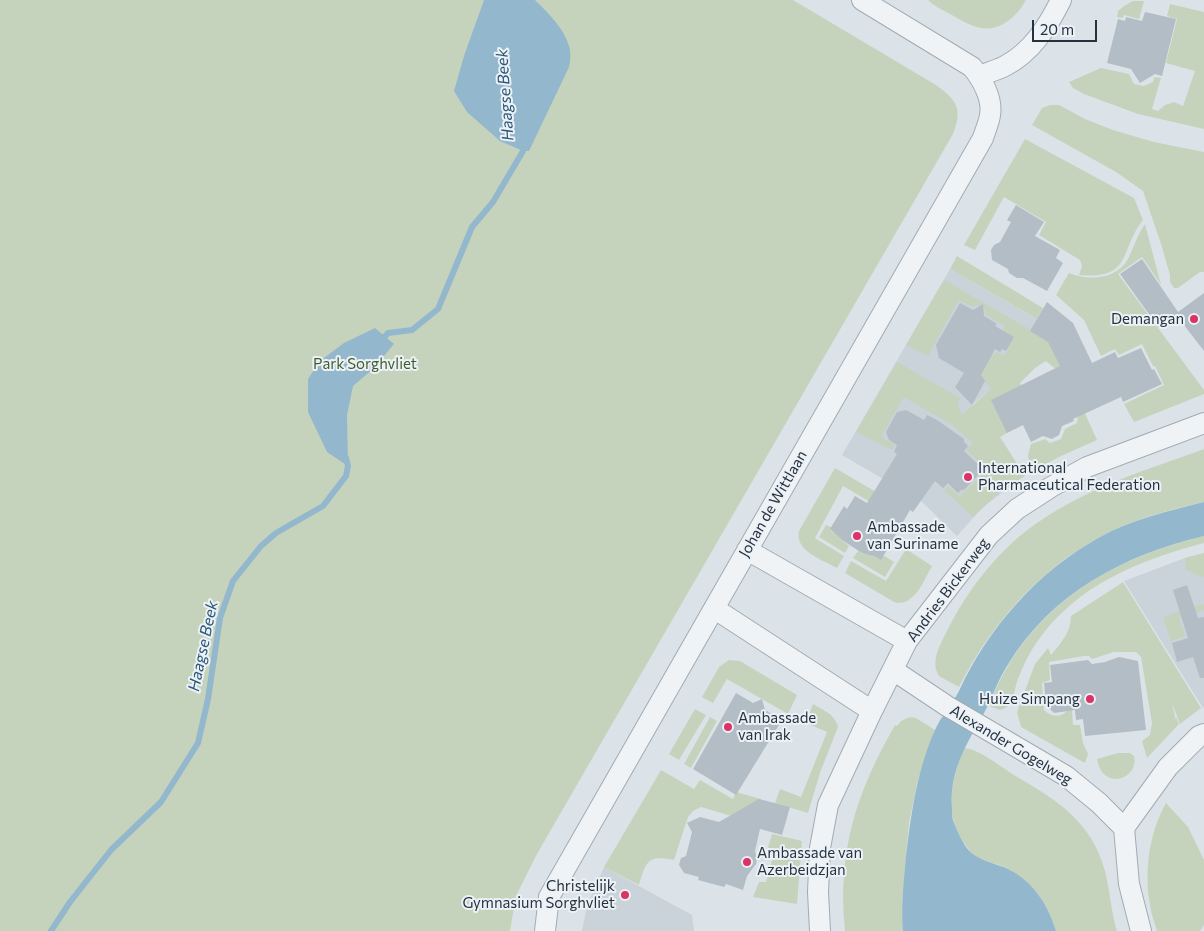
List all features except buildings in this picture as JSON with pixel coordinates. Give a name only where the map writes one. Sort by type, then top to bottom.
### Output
[{"type":"street","points":[[862,0],[948,51],[972,67],[979,76],[1005,66],[1032,47],[1051,20],[1061,0]]},
{"type":"street","name":"Johan de Wittlaan","points":[[545,931],[549,897],[983,138],[991,113],[990,101],[979,76]]},
{"type":"street","name":"Andries Bickerweg","points":[[820,931],[818,892],[820,848],[828,805],[907,641],[989,535],[1017,509],[1087,467],[1204,422]]},
{"type":"street","points":[[746,550],[907,641]]},
{"type":"street","points":[[715,609],[872,711]]},
{"type":"street","name":"Alexander Gogelweg","points":[[893,670],[947,706],[1066,776],[1099,803],[1124,828]]},
{"type":"street","points":[[1141,931],[1129,884],[1124,828],[1168,767],[1199,736],[1204,734]]},
{"type":"shaded area","points":[[950,269],[1059,332],[972,405],[1019,480],[983,507],[957,536],[921,501],[842,455]]},
{"type":"shaded area","points":[[1204,553],[1203,708],[1124,581],[1185,558]]},
{"type":"shaded area","name":"Christelijk Gymnasium Sorghvliet","points":[[604,867],[692,915],[694,931],[582,931],[587,906]]},
{"type":"green space","name":"Park Sorghvliet","points":[[0,0],[793,0],[936,85],[949,95],[956,106],[958,118],[953,134],[537,854],[516,896],[510,931],[0,931]]},
{"type":"green space","points":[[928,0],[1026,0],[1018,12],[1008,21],[986,29],[965,22],[935,6]]},
{"type":"green space","points":[[1133,1],[1144,1],[1139,19],[1124,15],[1123,18],[1117,17],[1118,11]]},
{"type":"green space","points":[[1170,4],[1204,12],[1204,129],[1138,114],[1084,94],[1073,88],[1069,82],[1101,68],[1129,74],[1134,84],[1144,86],[1153,82],[1154,77],[1161,78],[1152,109],[1158,111],[1165,105],[1174,102],[1183,106],[1195,71],[1166,63],[1177,19],[1167,16]]},
{"type":"green space","points":[[1050,105],[1059,105],[1085,119],[1113,130],[1154,142],[1204,152],[1204,272],[1200,272],[1178,288],[1174,288],[1170,282],[1170,275],[1161,244],[1143,191],[1116,172],[1032,125],[1042,108]]},
{"type":"green space","points":[[1025,139],[1134,198],[1143,220],[1117,268],[1108,273],[1079,275],[1082,266],[1080,260],[1039,235],[1046,222],[1004,197],[975,250],[964,245]]},
{"type":"green space","points":[[1145,224],[1161,285],[1142,257],[1118,274],[1204,390],[1204,394],[1134,422],[1124,404],[1164,385],[1142,344],[1119,355],[1115,349],[1101,356],[1084,320],[1056,295],[1069,273],[1093,278],[1109,275],[1117,271],[1128,259]]},
{"type":"green space","points":[[957,256],[1043,308],[1037,319],[950,269]]},
{"type":"green space","points":[[944,280],[1048,340],[1070,381],[1046,361],[1035,368],[1020,383],[1027,396],[1007,433],[1000,437],[1025,476],[1000,492],[973,517],[944,490],[948,486],[960,497],[987,469],[966,450],[973,443],[952,425],[904,397],[881,437],[895,445],[892,450],[856,432],[897,362],[960,398],[958,403],[962,415],[991,389],[986,382],[981,385],[972,381],[988,355],[993,355],[996,352],[1004,356],[1010,347],[998,339],[1005,326],[986,315],[985,309],[978,305],[972,307],[959,300],[928,356],[906,345]]},
{"type":"green space","points":[[1072,385],[1097,440],[1031,472],[1028,455],[1031,444],[1045,439],[1050,443],[1061,439],[1065,429],[1077,423],[1078,414]]},
{"type":"green space","points":[[1204,449],[1204,502],[1138,520],[1112,531],[1077,550],[1036,583],[1001,621],[971,664],[959,687],[939,676],[935,664],[936,657],[957,612],[988,568],[1013,542],[1040,521],[1079,498],[1120,480]]},
{"type":"green space","points":[[835,468],[883,496],[877,506],[843,486],[815,538],[844,556],[837,568],[811,554],[801,544],[799,538],[799,531]]},
{"type":"green space","points":[[826,525],[831,527],[831,531],[844,538],[843,541],[849,546],[845,553],[819,537]]},
{"type":"green space","points":[[1204,536],[1204,543],[1133,567],[1090,590],[1071,605],[1053,622],[1031,651],[1020,674],[1010,704],[1000,710],[989,706],[1005,672],[1024,642],[1048,616],[1074,593],[1103,574],[1135,559],[1169,546]]},
{"type":"green space","points":[[906,549],[932,566],[918,592],[907,601],[901,603],[894,602],[845,573],[851,561],[886,581]]},
{"type":"green space","points":[[858,551],[864,554],[866,551],[879,559],[883,555],[894,562],[885,577],[853,558]]},
{"type":"green space","points":[[1204,553],[1204,577],[1186,570],[1185,558]]},
{"type":"green space","points":[[1123,582],[1201,708],[1180,724],[1172,703],[1174,720],[1176,717],[1179,724],[1147,758],[1142,741],[1150,735],[1152,723],[1141,657],[1136,652],[1114,652],[1092,659],[1089,656],[1084,656],[1049,662],[1050,680],[1042,683],[1044,710],[1056,716],[1072,710],[1073,725],[1080,725],[1083,743],[1088,754],[1085,763],[1021,727],[1017,712],[1035,664],[1048,648],[1051,655],[1062,642],[1071,622],[1071,616]]},
{"type":"green space","points":[[1201,604],[1204,605],[1204,610],[1179,618],[1185,636],[1171,641],[1163,617]]},
{"type":"green space","points":[[729,660],[740,661],[797,695],[788,714],[727,679],[713,703],[702,697],[719,667]]},
{"type":"green space","points":[[813,704],[832,716],[838,727],[820,773],[808,813],[775,803],[780,789],[801,797],[827,732],[806,723]]},
{"type":"green space","points":[[695,709],[706,715],[679,760],[669,754]]},
{"type":"green space","points":[[710,717],[717,721],[691,768],[684,764]]},
{"type":"green space","points":[[910,717],[916,718],[935,730],[918,780],[909,823],[902,902],[903,931],[845,931],[844,875],[852,824],[860,799],[881,750],[895,725],[897,726],[901,721]]},
{"type":"green space","points":[[964,748],[983,755],[1044,793],[1070,813],[1081,825],[1091,838],[1105,871],[1117,931],[1056,931],[1048,910],[1029,884],[1012,871],[972,854],[957,832],[952,808],[953,784]]},
{"type":"green space","points":[[1118,753],[1130,753],[1134,756],[1134,764],[1126,776],[1120,779],[1112,779],[1106,776],[1100,769],[1097,759]]},
{"type":"green space","points":[[661,770],[694,789],[700,780],[733,799],[736,792],[761,799],[755,823],[701,807],[693,811],[688,817],[674,860],[653,859],[646,865],[639,885],[604,867]]},
{"type":"green space","points":[[1166,803],[1188,827],[1204,860],[1204,925],[1200,931],[1157,931],[1151,912],[1148,892],[1149,852],[1155,827]]},
{"type":"green space","points":[[772,834],[802,841],[797,904],[753,897],[759,882],[766,882],[775,850],[768,848]]},
{"type":"water","points":[[484,0],[535,0],[556,23],[568,43],[570,50],[569,67],[529,151],[523,151],[500,141],[467,112],[454,91]]},
{"type":"water","points":[[375,328],[394,344],[373,369],[353,386],[347,415],[348,466],[327,452],[308,412],[308,379],[320,361],[344,343]]},
{"type":"water","points":[[1204,502],[1204,536],[1174,544],[1118,566],[1068,598],[1045,618],[1025,640],[1007,666],[968,741],[955,773],[952,815],[962,840],[974,855],[1006,868],[1024,879],[1044,902],[1056,931],[903,931],[902,899],[904,875],[918,780],[928,746],[937,725],[985,645],[1017,603],[1036,584],[1077,551],[1125,525]]},
{"type":"waterway","name":"Haagse Beek","points":[[380,342],[388,333],[412,330],[438,309],[472,227],[493,202],[523,151],[523,144]]},
{"type":"waterway","name":"Haagse Beek","points":[[51,931],[70,902],[111,850],[161,802],[198,743],[208,699],[220,618],[233,581],[261,546],[276,533],[323,506],[346,476],[348,466],[346,458]]},
{"type":"place","name":"Demangan","points":[[1194,319]]},
{"type":"place","name":"International Pharmaceutical Federation","points":[[968,477]]},
{"type":"place","name":"Ambassade van Suriname","points":[[857,536]]},
{"type":"place","name":"Huize Simpang","points":[[1090,699]]},
{"type":"place","name":"Ambassade van Irak","points":[[728,727]]},
{"type":"place","name":"Ambassade van Azerbeidzjan","points":[[747,862]]},
{"type":"place","name":"Christelijk Gymnasium Sorghvliet","points":[[625,895]]}]
